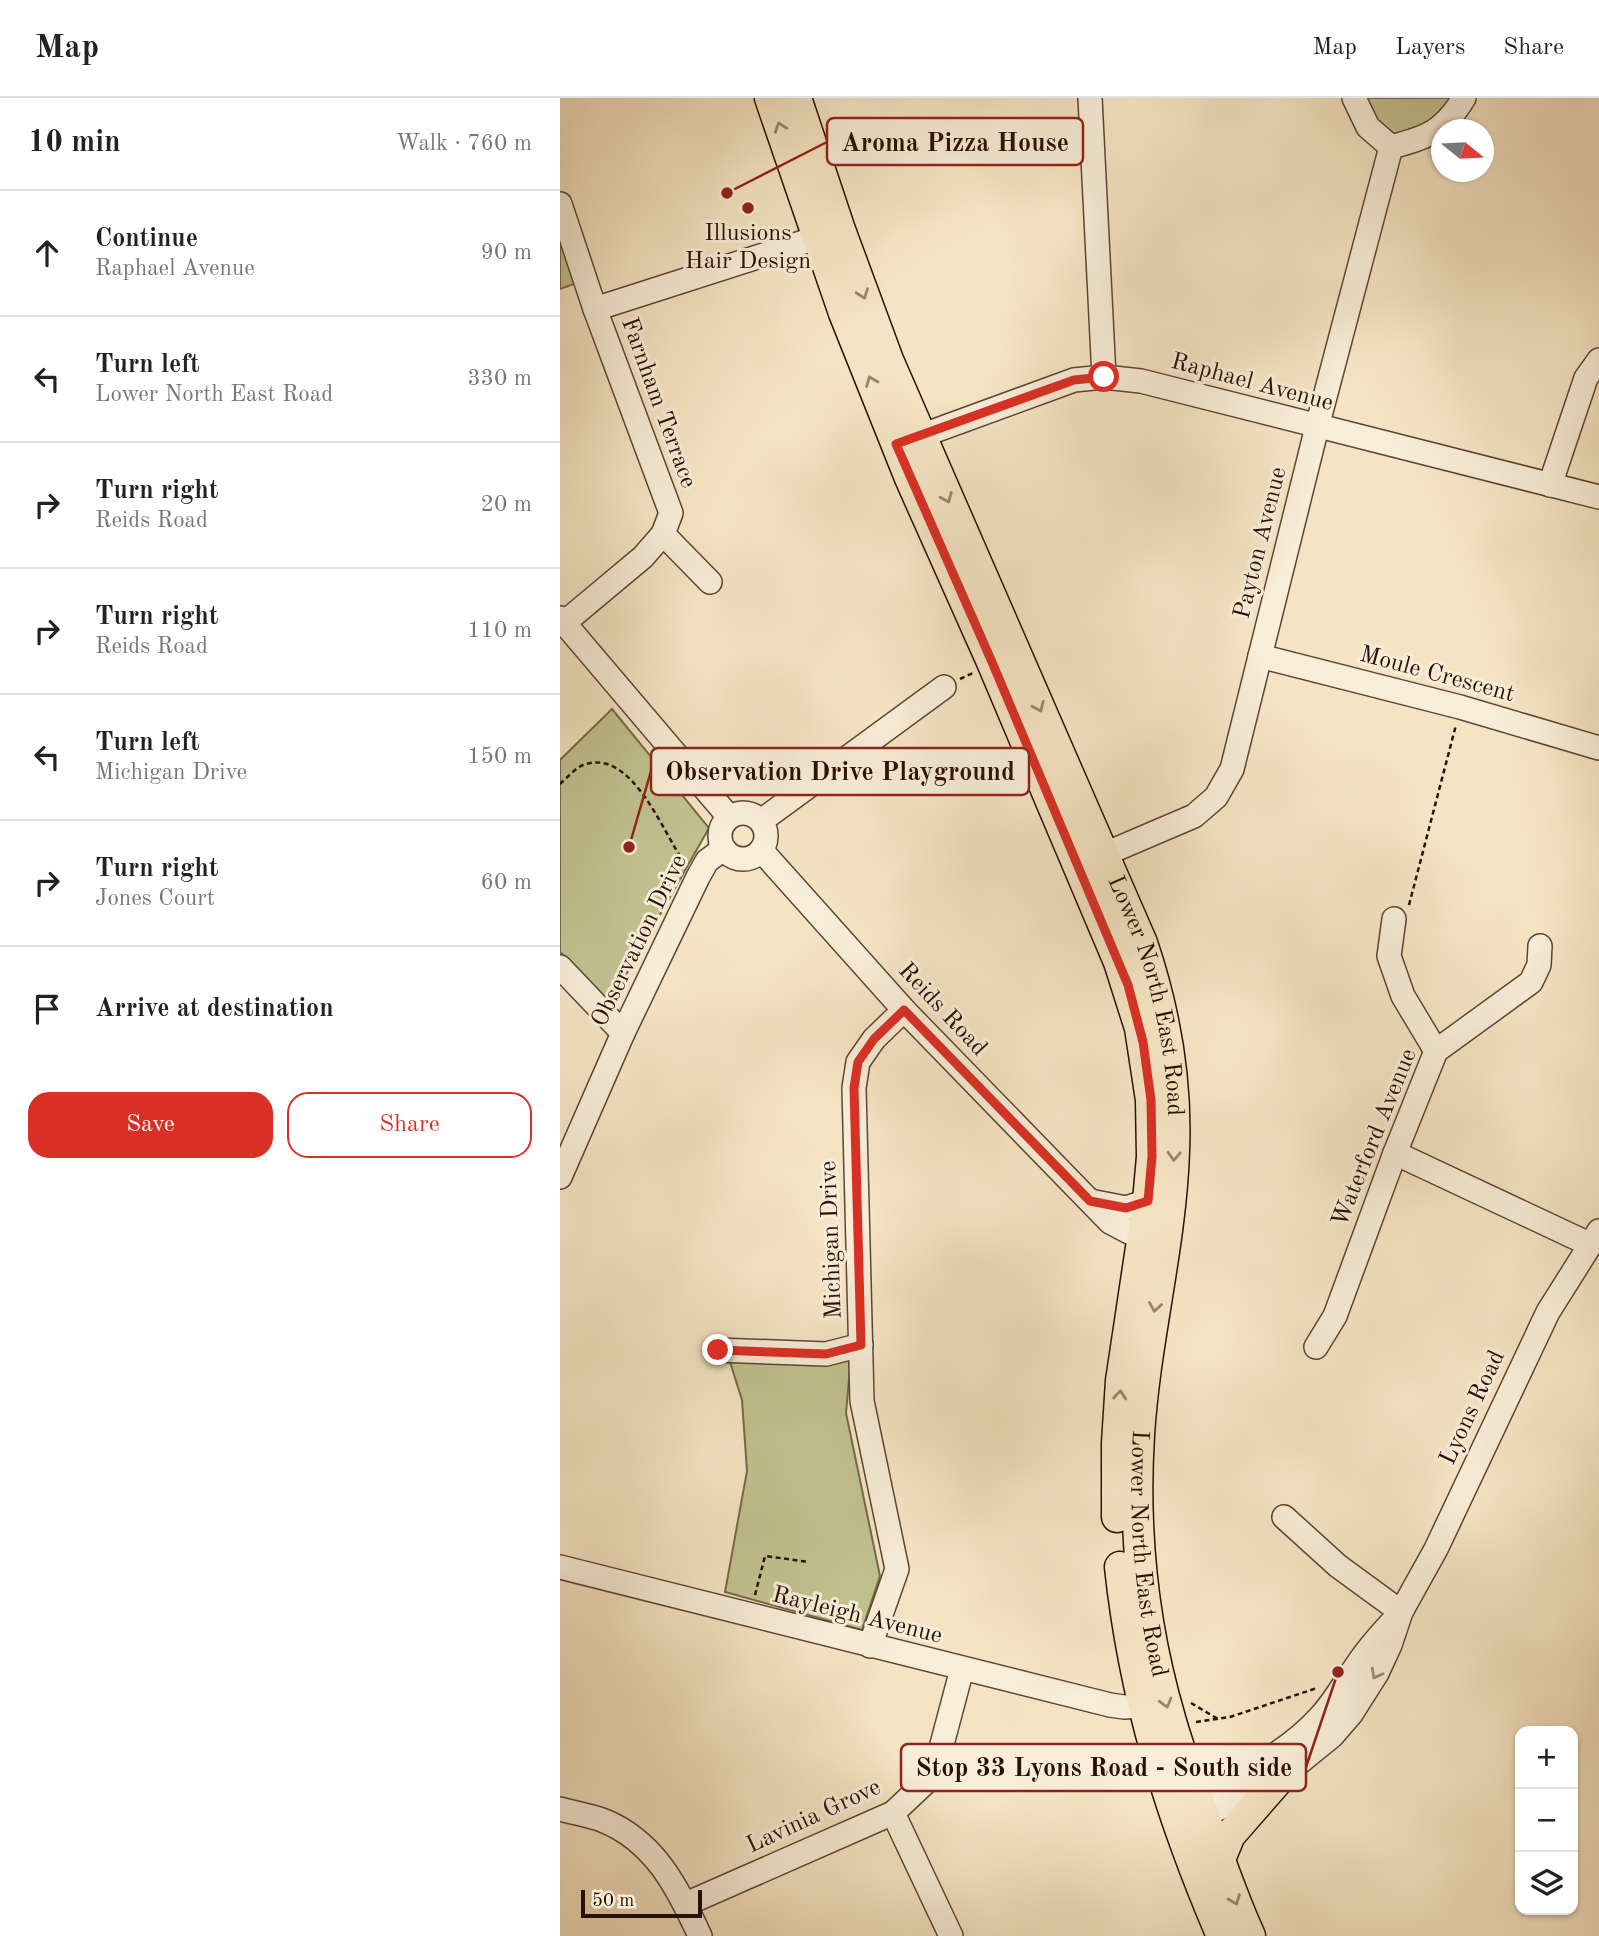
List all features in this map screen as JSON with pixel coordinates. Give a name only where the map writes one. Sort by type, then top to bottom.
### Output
[{"type":"main road","name":"Lower North East Road","points":[[770,98],[829,234]]},
{"type":"main road","name":"Lower North East Road","points":[[796,98],[829,234],[844,313],[908,440],[1090,860],[1143,1042],[1153,1128],[1148,1201],[1154,1238],[1138,1469],[1144,1592],[1153,1650],[1188,1812],[1222,1936]]},
{"type":"main road","name":"Lower North East Road","points":[[908,440],[992,662],[1090,860],[1149,964],[1168,1044],[1175,1134],[1121,1381],[1116,1481],[1122,1585],[1143,1706],[1188,1812],[1220,1860],[1250,1936]]},
{"type":"main road","points":[[1220,1860],[1230,1835],[1279,1779]]},
{"type":"street","points":[[1090,98],[1104,377]]},
{"type":"street","points":[[1354,98],[1368,127],[1391,147],[1425,138],[1451,119],[1464,98]]},
{"type":"street","name":"Payton Avenue","points":[[1090,860],[1194,816],[1216,797],[1232,769],[1317,427],[1391,147]]},
{"type":"street","name":"Farnham Terrace","points":[[560,204],[595,309],[671,513],[663,534]]},
{"type":"street","points":[[595,309],[829,234]]},
{"type":"street","points":[[1550,485],[1586,378],[1599,360]]},
{"type":"street","name":"Raphael Avenue","points":[[908,440],[1074,380],[1104,377],[1141,381],[1599,497]]},
{"type":"street","points":[[710,582],[663,534],[643,557],[562,621],[729,817]]},
{"type":"street","name":"Moule Crescent","points":[[1260,656],[1460,707],[1599,748]]},
{"type":"street","points":[[761,821],[944,687]]},
{"type":"street","points":[[747,813],[761,821],[766,832],[766,840],[761,850],[748,859],[732,857],[723,849],[720,832],[729,817],[747,813]]},
{"type":"street","name":"Observation Drive","points":[[560,1177],[623,1033],[698,877],[707,861],[723,849]]},
{"type":"street","name":"Reids Road","points":[[761,850],[904,1010],[1110,1222],[1154,1238]]},
{"type":"street","points":[[1394,919],[1389,956],[1403,996],[1436,1051]]},
{"type":"street","name":"Waterford Avenue","points":[[1316,1347],[1335,1316],[1436,1051],[1531,982],[1539,965],[1540,946]]},
{"type":"street","points":[[560,967],[623,1033]]},
{"type":"street","name":"Michigan Drive","points":[[870,1646],[897,1569],[862,1401],[854,1088],[858,1062],[874,1039],[904,1010]]},
{"type":"street","points":[[1395,1153],[1594,1237]]},
{"type":"street","points":[[1090,1201],[1126,1208],[1148,1201]]},
{"type":"street","name":"Lyons Road","points":[[1188,1812],[1279,1779],[1332,1736],[1351,1714],[1381,1664],[1401,1612],[1436,1549],[1548,1312],[1594,1237]]},
{"type":"street","points":[[718,1350],[826,1354],[861,1345]]},
{"type":"street","points":[[1284,1517],[1338,1566],[1401,1612]]},
{"type":"street","name":"Rayleigh Avenue","points":[[560,1567],[962,1670],[1110,1705],[1143,1706]]},
{"type":"street","name":"Lyons Road","points":[[1188,1812],[1303,1733],[1339,1694],[1355,1667],[1401,1612]]},
{"type":"street","name":"Lavinia Grove","points":[[686,1904],[892,1813],[928,1780],[941,1748],[962,1670]]},
{"type":"street","points":[[560,1809],[603,1821],[649,1849],[686,1904],[700,1936]]},
{"type":"street","points":[[892,1813],[951,1936]]},
{"type":"path","points":[[944,687],[992,662]]},
{"type":"path","points":[[1394,919],[1410,904],[1460,707]]},
{"type":"path","points":[[560,784],[584,764],[604,763],[623,773],[648,800],[673,846],[698,877]]},
{"type":"path","points":[[755,1596],[765,1556],[809,1562]]},
{"type":"path","points":[[1186,1723],[1218,1719],[1327,1684]]},
{"type":"path","points":[[1189,1701],[1218,1719]]},
{"type":"green space","points":[[1354,98],[1464,98],[1431,119],[1391,147]]},
{"type":"green space","points":[[560,239],[577,283],[560,289]]},
{"type":"green space","points":[[612,709],[709,828],[610,1003],[560,952],[560,760]]},
{"type":"green space","points":[[851,1358],[846,1413],[880,1576],[862,1630],[725,1592],[747,1471],[742,1400],[729,1359]]},
{"type":"place","name":"Aroma Pizza House","points":[[727,193]]},
{"type":"place","name":"Illusions Hair Design","points":[[748,208]]},
{"type":"place","name":"Observation Drive Playground","points":[[629,847]]},
{"type":"place","name":"Stop 33 Lyons Road - South side","points":[[1338,1672]]},
{"type":"route","points":[[718,1350],[826,1354],[861,1345],[854,1088],[858,1062],[874,1039],[904,1010],[1090,1201],[1126,1208],[1148,1201],[1153,1128],[1149,1076],[1128,985],[992,662],[896,444],[1074,380],[1104,377]]}]
